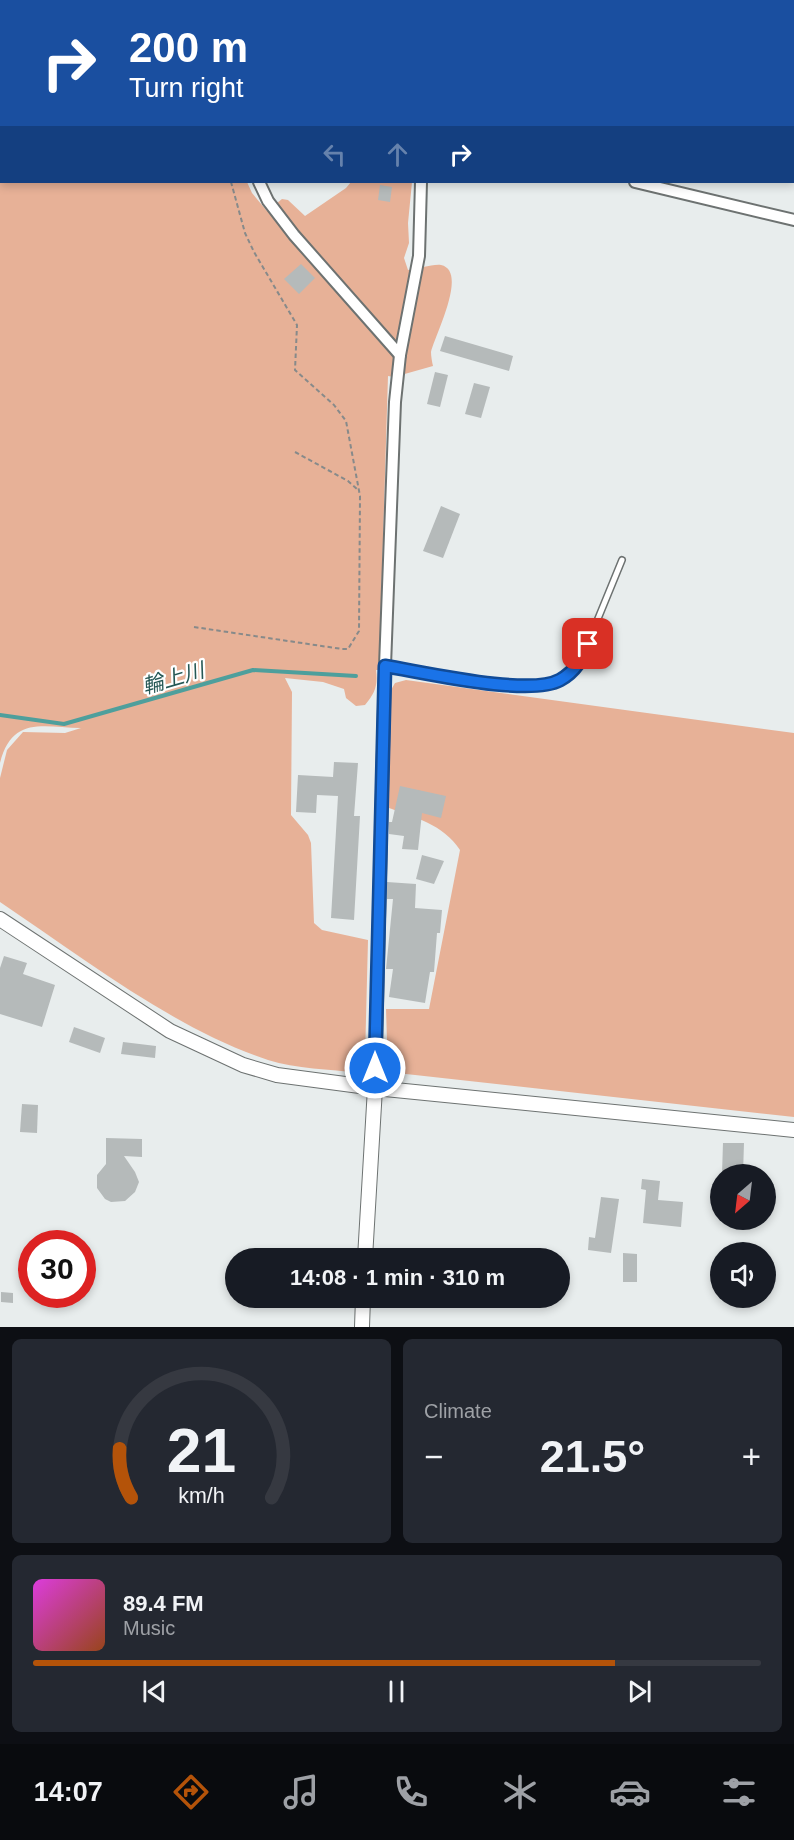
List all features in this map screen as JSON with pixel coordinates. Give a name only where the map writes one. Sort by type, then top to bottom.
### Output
[{"type":"street","points":[[259,183],[268,201],[294,235],[400,356]]},
{"type":"street","points":[[366,1248],[375,1088],[385,666],[395,402],[400,356],[419,256],[421,183]]},
{"type":"street","points":[[639,183],[794,220]]},
{"type":"street","points":[[0,919],[170,1031],[243,1065],[288,1077],[375,1088],[794,1130]]},
{"type":"street","points":[[362,1327],[363,1308]]},
{"type":"lane","points":[[385,666],[526,687],[558,681],[579,665],[622,560]]},
{"type":"path","points":[[194,627],[348,649],[359,631],[359,491],[346,421],[334,405],[294,370],[297,325],[245,233],[231,183]]},
{"type":"path","points":[[296,452],[348,481],[359,491]]},
{"type":"shaded area","points":[[0,183],[247,183],[252,193],[267,211],[282,199],[288,200],[305,216],[350,183],[412,183],[408,223],[409,243],[404,258],[408,270],[441,265],[449,270],[452,279],[448,305],[431,352],[433,366],[394,377],[388,376],[379,670],[376,670],[375,689],[365,705],[356,706],[346,698],[344,689],[323,682],[285,678],[292,692],[291,815],[308,835],[311,843],[314,923],[322,930],[368,940],[365,1058],[359,1073],[279,1063],[233,1047],[198,1030],[130,990],[0,902],[0,778],[7,750],[23,732],[65,733],[81,728],[30,727],[12,738],[5,748],[0,763]]},
{"type":"shaded area","points":[[406,680],[794,733],[794,1117],[388,1072],[386,1009],[429,1009],[460,850],[445,834],[427,822],[386,807],[391,690],[395,683]]},
{"type":"building","points":[[380,185],[392,187],[390,202],[378,200]]},
{"type":"building","points":[[301,264],[315,278],[299,294],[284,279]]},
{"type":"building","points":[[445,336],[513,356],[509,371],[440,351]]},
{"type":"building","points":[[435,372],[448,375],[440,407],[427,404]]},
{"type":"building","points":[[474,383],[490,387],[481,418],[465,414]]},
{"type":"building","points":[[441,506],[460,514],[443,558],[423,551]]},
{"type":"building","points":[[334,762],[358,763],[354,816],[360,816],[354,920],[331,918],[338,796],[317,795],[316,813],[296,812],[298,775],[333,777]]},
{"type":"building","points":[[400,786],[446,796],[441,818],[422,813],[418,850],[402,849],[404,836],[389,834],[389,822],[392,822]]},
{"type":"building","points":[[422,855],[444,861],[434,884],[416,879]]},
{"type":"building","points":[[387,882],[416,884],[415,908],[442,910],[440,933],[437,933],[434,972],[430,972],[425,1003],[389,997],[393,969],[386,969],[393,899],[387,899]]},
{"type":"building","points":[[4,956],[27,963],[23,974],[55,985],[42,1027],[0,1014],[0,968]]},
{"type":"building","points":[[74,1027],[105,1038],[100,1053],[69,1042]]},
{"type":"building","points":[[123,1042],[156,1046],[155,1058],[121,1054]]},
{"type":"building","points":[[22,1104],[38,1105],[37,1133],[20,1132]]},
{"type":"building","points":[[106,1138],[142,1139],[142,1157],[124,1156],[139,1182],[135,1192],[125,1201],[111,1202],[105,1199],[97,1188],[97,1175],[106,1164]]},
{"type":"building","points":[[723,1143],[744,1143],[743,1164],[722,1164]]},
{"type":"building","points":[[642,1179],[660,1181],[658,1200],[683,1202],[681,1227],[643,1223],[646,1190],[641,1189]]},
{"type":"building","points":[[601,1197],[619,1199],[611,1253],[588,1250],[589,1237],[595,1238]]},
{"type":"building","points":[[623,1253],[637,1254],[637,1282],[623,1282]]},
{"type":"building","points":[[1,1292],[13,1293],[13,1303],[1,1302]]},
{"type":"waterway","name":"輪上川","points":[[0,715],[64,724],[253,670],[356,676]]},
{"type":"route","points":[[375,1068],[385,666],[526,687],[558,681],[579,665],[588,644]]}]
